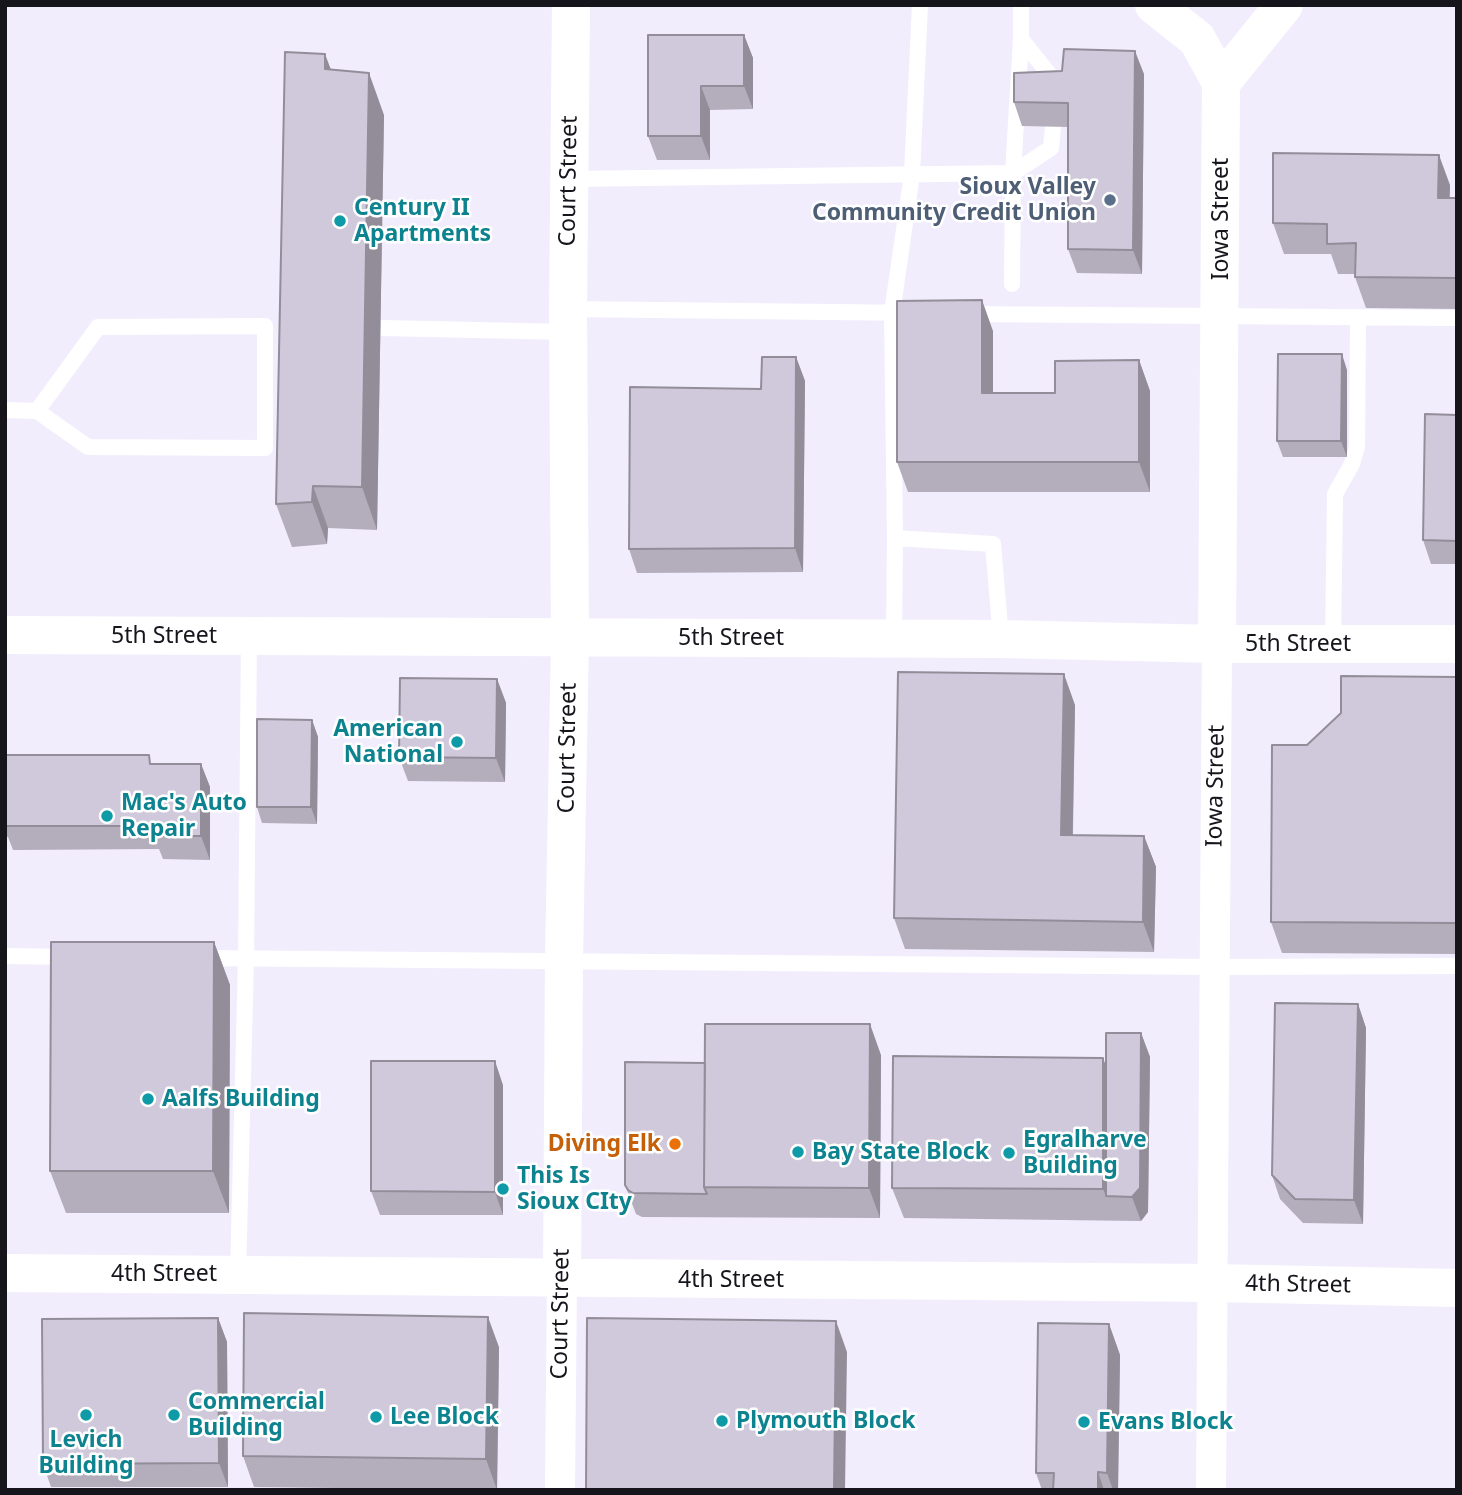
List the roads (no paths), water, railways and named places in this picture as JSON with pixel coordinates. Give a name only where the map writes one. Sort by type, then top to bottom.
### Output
[{"type":"main road","name":"Court Street","points":[[562,1279],[570,638],[568,321],[571,5]]},
{"type":"main road","name":"Iowa Street","points":[[1154,5],[1197,39],[1221,83],[1217,645]]},
{"type":"main road","points":[[1221,83],[1284,5]]},
{"type":"main road","name":"5th Street","points":[[5,635],[1001,639],[1217,645],[1457,644]]},
{"type":"main road","name":"4th Street","points":[[5,1273],[1213,1283],[1457,1288]]},
{"type":"street","name":"Iowa Street","points":[[1211,1490],[1217,645]]},
{"type":"street","name":"Court Street","points":[[559,1490],[562,1279]]},
{"type":"lane","points":[[894,639],[892,313],[912,174],[920,5]]},
{"type":"lane","points":[[1012,284],[1013,173],[1021,5]]},
{"type":"lane","points":[[1021,39],[1053,79],[1054,95]]},
{"type":"lane","points":[[569,179],[1013,173],[1051,148],[1053,127]]},
{"type":"lane","points":[[381,328],[892,313],[1457,318]]},
{"type":"lane","points":[[1334,644],[1335,494],[1352,464],[1357,447],[1358,318]]},
{"type":"lane","points":[[5,410],[37,411],[88,447],[265,448],[270,327],[98,327],[37,411]]},
{"type":"lane","points":[[895,538],[993,544],[1001,639]]},
{"type":"lane","points":[[238,1275],[246,958],[248,636]]},
{"type":"lane","points":[[5,956],[86,957]]},
{"type":"lane","points":[[179,958],[1215,967],[1457,966]]},
{"type":"place","name":"Sioux Valley Community Credit Union","points":[[1110,200]]},
{"type":"place","name":"Century II Apartments","points":[[340,221]]},
{"type":"place","name":"American National","points":[[457,742]]},
{"type":"place","name":"Mac's Auto Repair","points":[[107,816]]},
{"type":"place","name":"Aalfs Building","points":[[148,1099]]},
{"type":"place","name":"Diving Elk","points":[[675,1144]]},
{"type":"place","name":"Bay State Block","points":[[798,1152]]},
{"type":"place","name":"Egralharve Building","points":[[1009,1153]]},
{"type":"place","name":"This Is Sioux CIty","points":[[503,1189]]},
{"type":"place","name":"Levich Building","points":[[86,1415]]},
{"type":"place","name":"Commercial Building","points":[[174,1415]]},
{"type":"place","name":"Lee Block","points":[[376,1417]]},
{"type":"place","name":"Plymouth Block","points":[[722,1421]]},
{"type":"place","name":"Evans Block","points":[[1084,1422]]}]
